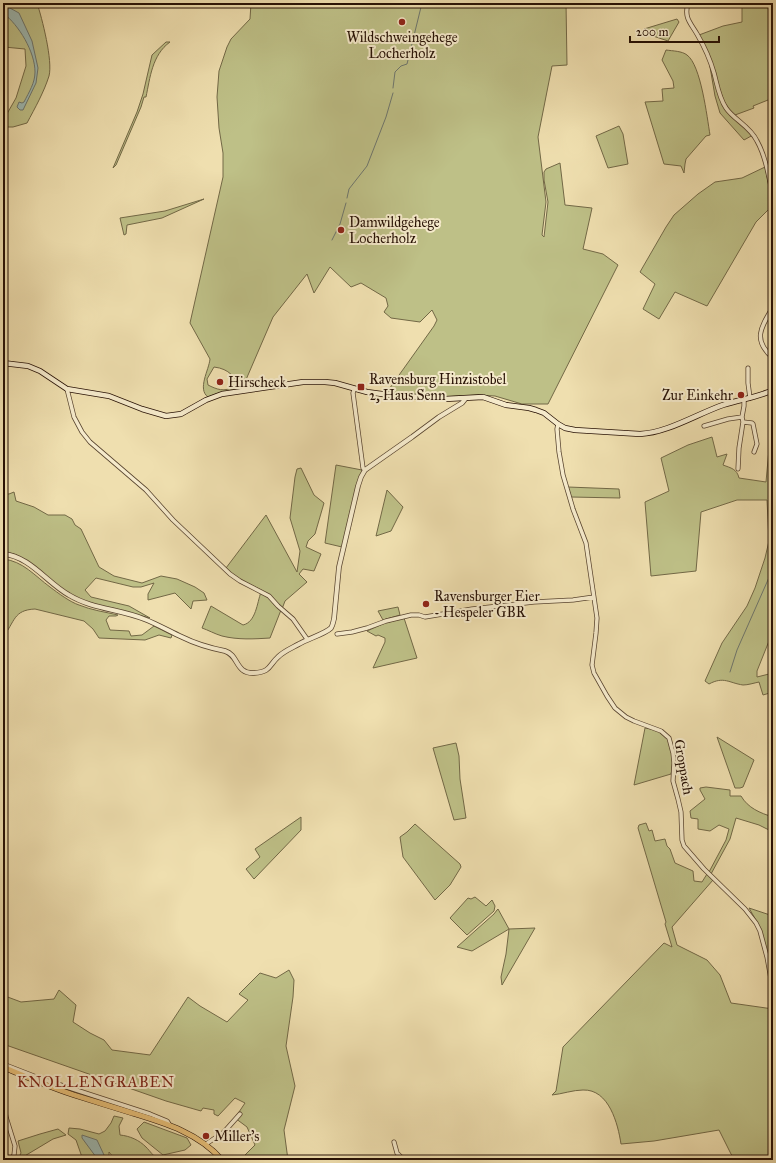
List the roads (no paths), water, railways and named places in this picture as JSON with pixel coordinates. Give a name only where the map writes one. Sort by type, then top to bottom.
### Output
[{"type":"main road","points":[[3,363],[34,368],[67,389],[109,396],[159,415],[172,416],[181,414],[206,400],[222,394],[288,384],[315,382],[335,383],[354,390],[367,392],[435,399],[483,397],[544,413],[565,428],[640,434],[665,429],[724,405],[759,396],[773,390]]},
{"type":"main road","points":[[3,1067],[53,1088],[169,1124],[207,1144],[222,1160]]},
{"type":"street","points":[[688,3],[686,14],[688,20],[707,53],[724,104],[727,109],[755,136],[760,146],[773,196]]},
{"type":"street","points":[[773,307],[762,328],[760,337],[764,349],[773,358]]},
{"type":"street","points":[[748,368],[750,398]]},
{"type":"street","points":[[67,389],[74,417],[82,432],[90,442],[137,482],[230,574],[269,596],[293,619],[307,639]]},
{"type":"street","points":[[354,390],[353,393],[363,468],[365,470]]},
{"type":"street","points":[[3,554],[22,560],[55,586],[83,602],[93,606],[143,618],[194,642],[229,653],[240,668],[248,673],[261,672],[270,668],[278,656],[307,639],[330,629],[333,624],[340,567],[358,486],[361,476],[365,470],[439,417],[462,403],[466,398]]},
{"type":"street","points":[[738,468],[744,400]]},
{"type":"street","points":[[704,426],[728,419],[742,417]]},
{"type":"street","points":[[743,422],[753,424],[756,444],[754,452]]},
{"type":"street","name":"Groppach","points":[[558,424],[559,452],[563,475],[573,509],[586,543],[594,597],[597,618],[592,666],[594,673],[615,708],[634,722],[662,731],[669,738],[674,763],[673,782],[681,812],[682,840],[684,846],[704,869],[745,908],[756,923],[760,931],[767,957],[773,990]]},
{"type":"street","points":[[336,634],[352,632],[367,628],[386,620],[406,616],[436,615],[472,609],[594,597]]},
{"type":"street","points":[[3,1064],[39,1078],[150,1114],[167,1121],[169,1124]]},
{"type":"street","points":[[3,1100],[6,1117],[15,1146],[14,1155],[8,1160]]},
{"type":"street","points":[[207,1144],[224,1132],[240,1114]]},
{"type":"street","points":[[394,1142],[397,1153],[401,1157],[400,1160]]},
{"type":"water","points":[[8,7],[19,13],[32,41],[38,68],[36,83],[23,110],[20,110],[17,107],[19,102],[24,102],[34,80],[34,64],[25,40],[15,24],[3,13],[3,9],[7,11]]},
{"type":"water","points":[[82,1135],[97,1140],[104,1155],[100,1159],[96,1157],[82,1138]]},
{"type":"waterway","points":[[393,88],[395,72],[401,66],[407,64],[422,3]]},
{"type":"waterway","points":[[3,9],[7,11]]},
{"type":"waterway","points":[[347,198],[349,189],[367,166],[386,117],[393,93]]},
{"type":"waterway","points":[[332,240],[340,224],[346,203]]},
{"type":"waterway","points":[[730,672],[737,650],[771,573],[773,547]]},
{"type":"place","name":"Wildschweingehege Locherholz","points":[[402,22]]},
{"type":"place","name":"Damwildgehege Locherholz","points":[[341,230]]},
{"type":"place","name":"Hirscheck","points":[[220,382]]},
{"type":"place","name":"Ravensburg Hinzistobel 2, Haus Senn","points":[[361,387]]},
{"type":"place","name":"Zur Einkehr","points":[[741,395]]},
{"type":"place","name":"Ravensburger Eier - Hespeler GBR","points":[[426,604]]},
{"type":"place","name":"Miller's","points":[[206,1136]]},
{"type":"district","name":"KNOLLENGRABEN","points":[[96,1082]]}]
